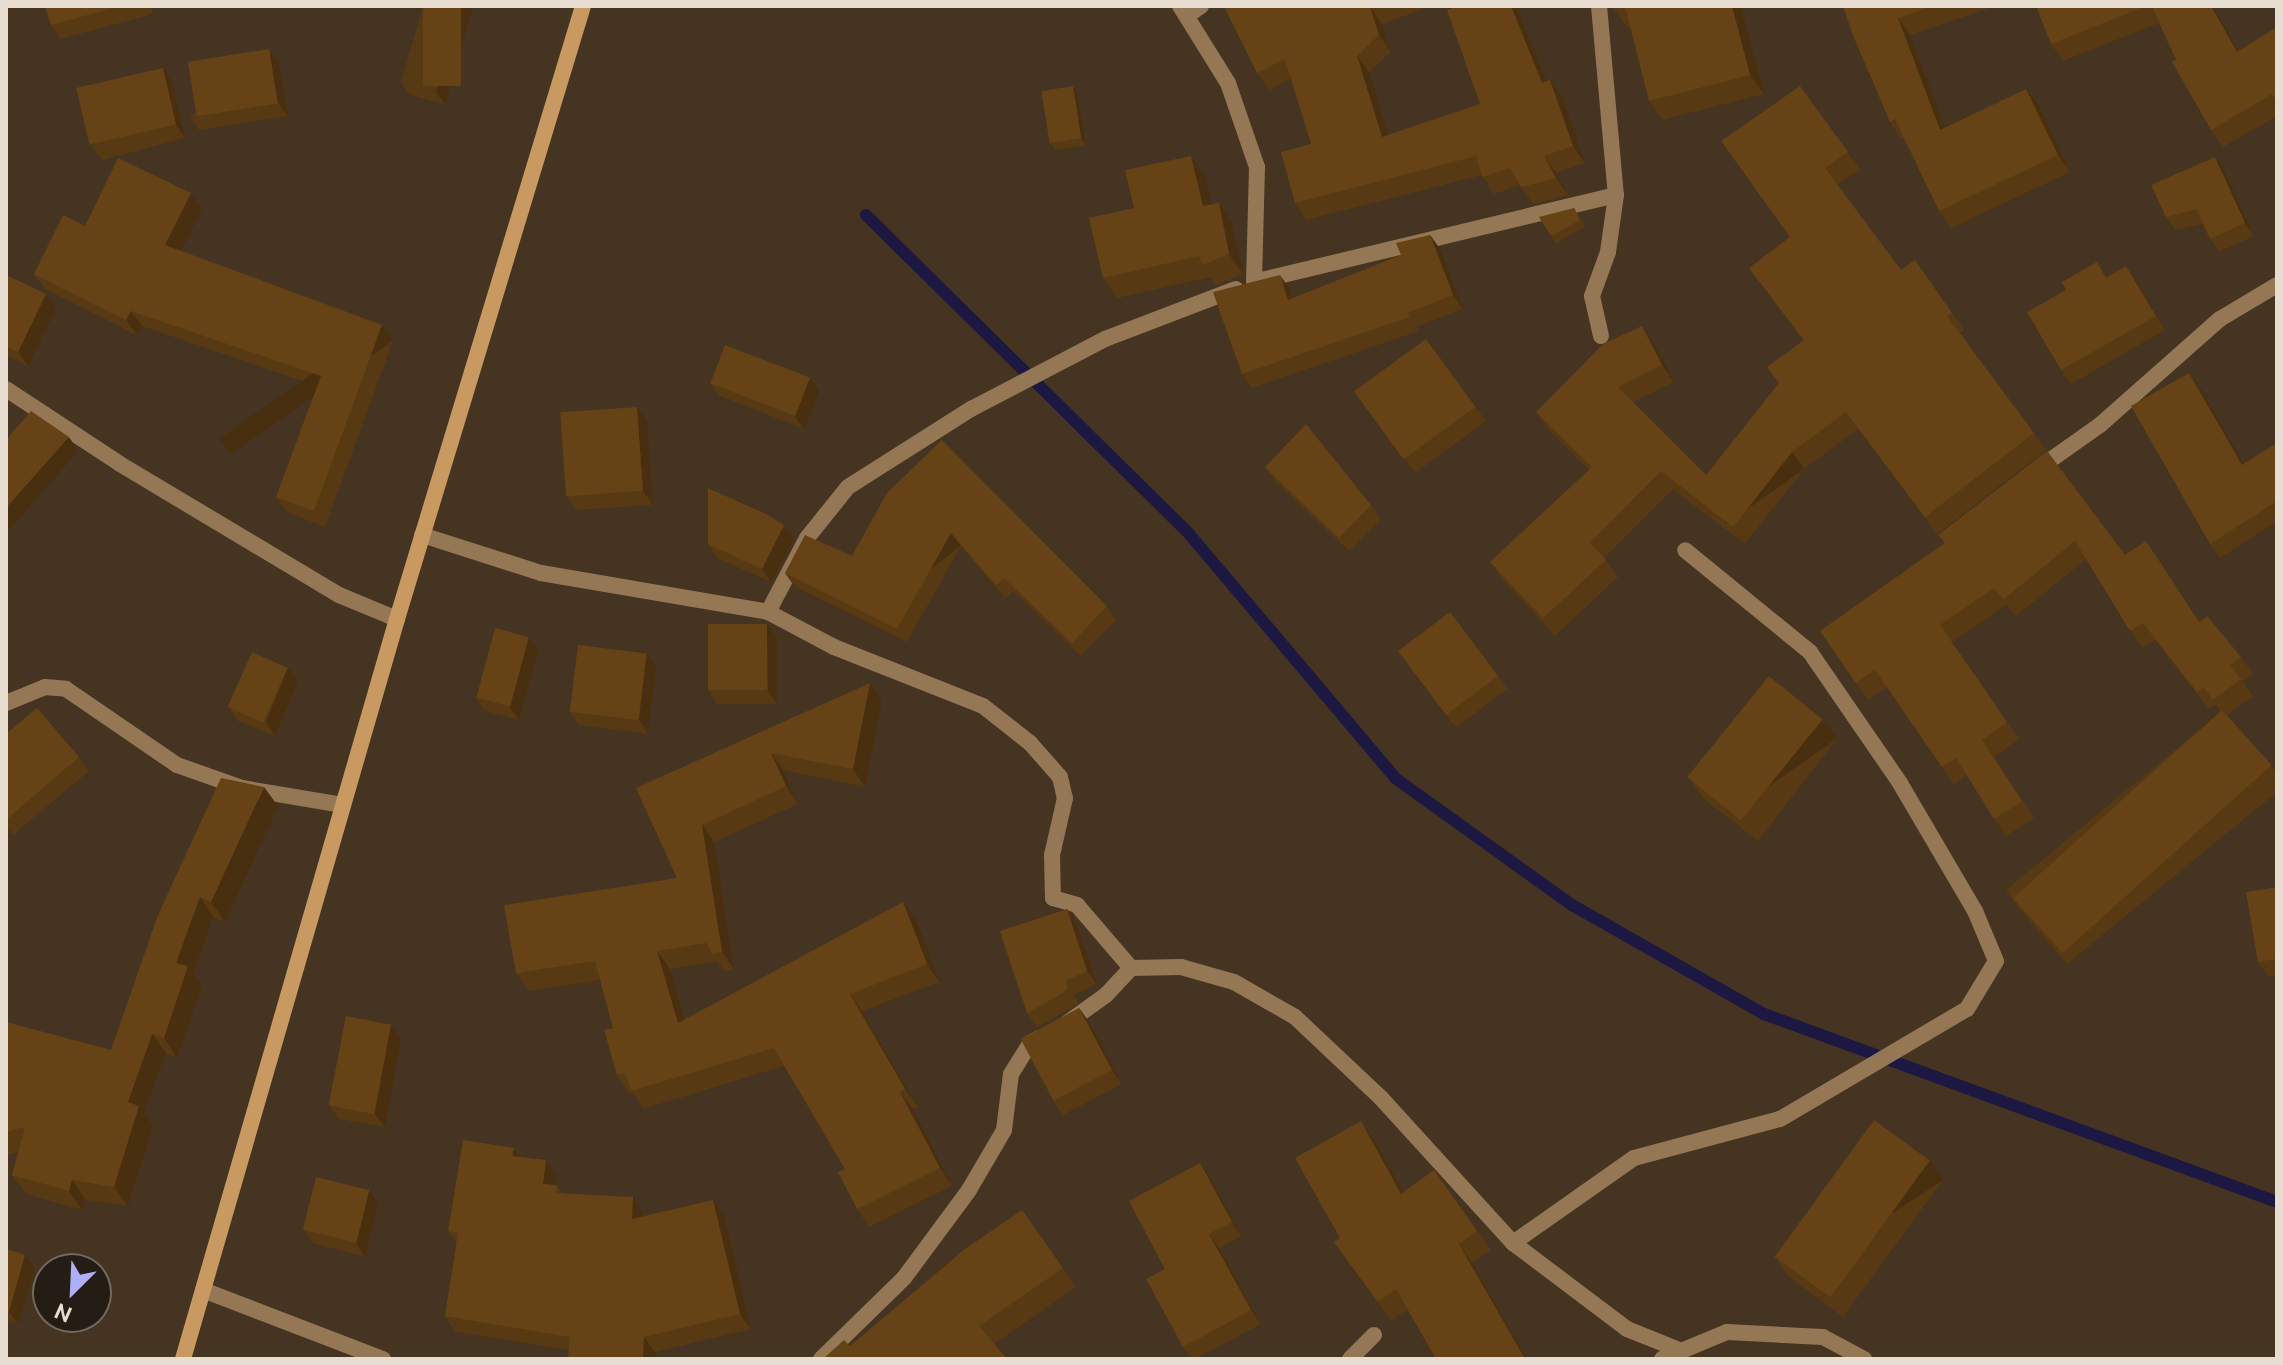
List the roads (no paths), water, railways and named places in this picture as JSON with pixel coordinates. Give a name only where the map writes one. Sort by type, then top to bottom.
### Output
[{"type":"main road","points":[[183,1359],[397,619],[583,6]]},
{"type":"street","points":[[1599,6],[1616,195],[1608,252],[1592,296],[1601,336]]},
{"type":"street","points":[[1190,9],[1228,83],[1257,167],[1254,282]]},
{"type":"street","points":[[768,612],[807,538],[848,487],[971,409],[1105,339],[1254,282],[1616,195]]},
{"type":"street","points":[[2014,486],[2100,425],[2220,319],[2277,285]]},
{"type":"street","points":[[6,389],[120,464],[339,595],[397,619]]},
{"type":"street","points":[[422,535],[541,573],[768,612],[834,647],[983,706],[1030,743],[1060,777],[1065,798],[1052,855],[1053,898],[1077,905],[1131,968]]},
{"type":"street","points":[[1513,1243],[1634,1158],[1780,1119],[1967,1009],[1996,961],[1975,911],[1816,647],[1685,550]]},
{"type":"street","points":[[6,703],[45,687],[66,689],[177,765],[242,788],[343,805]]},
{"type":"street","points":[[821,1359],[904,1278],[969,1190],[1004,1130],[1011,1074],[1030,1043],[1079,1016],[1131,968],[1181,967],[1234,982],[1295,1017],[1381,1098],[1513,1243],[1627,1329],[1677,1349]]},
{"type":"street","points":[[203,1290],[383,1359]]},
{"type":"street","points":[[1662,1359],[1677,1349],[1727,1332],[1823,1337],[1864,1359]]},
{"type":"street","points":[[1350,1359],[1374,1335]]},
{"type":"waterway","points":[[866,215],[1190,535],[1395,778],[1572,905],[1764,1014],[2277,1202]]}]
